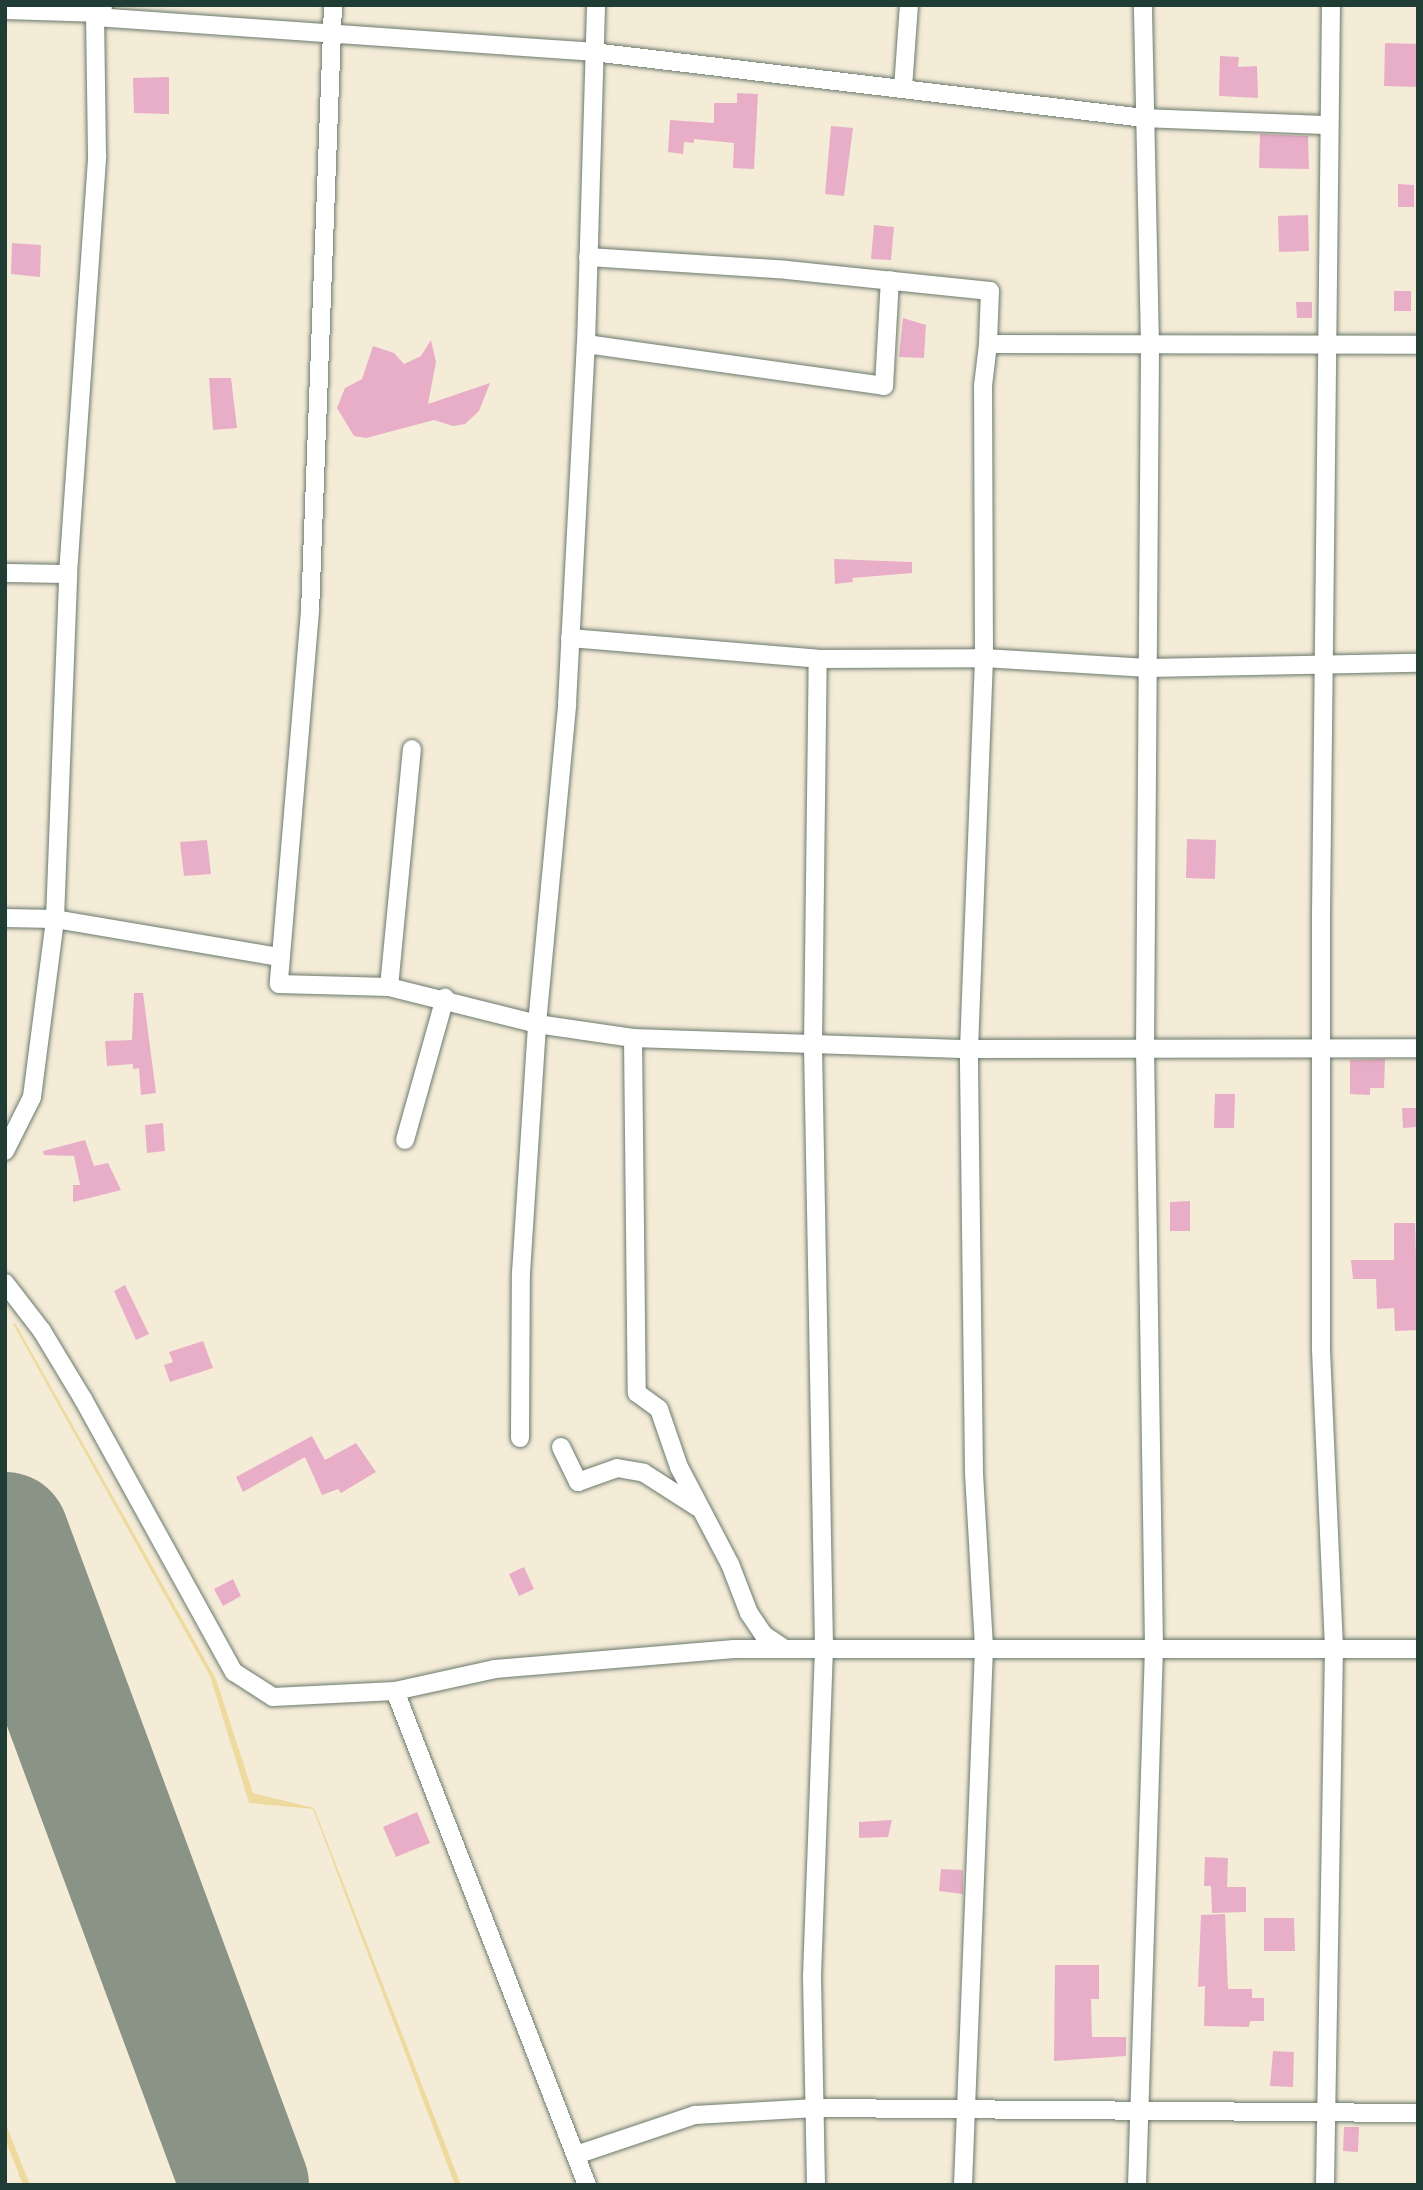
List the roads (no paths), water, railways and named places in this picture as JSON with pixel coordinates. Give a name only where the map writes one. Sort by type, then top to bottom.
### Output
[{"type":"street","points":[[333,5],[310,611],[279,984],[389,987],[444,998],[537,1024],[633,1038],[969,1049],[1324,1046],[1418,1048]]},
{"type":"street","points":[[520,1438],[521,1273],[537,1024],[570,638],[586,344],[596,5]]},
{"type":"street","points":[[903,88],[908,5]]},
{"type":"street","points":[[1137,2185],[1137,2109],[1154,1647],[1145,1049],[1150,345],[1143,118],[1143,5]]},
{"type":"street","points":[[1325,2185],[1334,1648],[1321,1347],[1324,1046],[1323,664],[1329,344],[1331,5]]},
{"type":"street","points":[[5,10],[100,12],[331,34],[593,52],[1143,118],[1329,124]]},
{"type":"street","points":[[5,1151],[32,1097],[55,919],[68,574],[97,156],[100,12]]},
{"type":"street","points":[[588,257],[890,280],[990,291],[983,386],[984,658],[969,1049],[974,1472],[984,1647],[963,2106],[963,2185]]},
{"type":"street","points":[[586,344],[884,386],[890,280]]},
{"type":"street","points":[[988,344],[1418,345]]},
{"type":"street","points":[[5,573],[68,574]]},
{"type":"street","points":[[570,638],[818,659],[984,658],[1148,668],[1418,663]]},
{"type":"street","points":[[816,2185],[812,1976],[824,1646],[813,1045],[818,659]]},
{"type":"street","points":[[389,987],[412,749]]},
{"type":"street","points":[[5,918],[55,919],[280,957]]},
{"type":"street","points":[[405,1140],[444,998]]},
{"type":"street","points":[[633,1038],[637,1393],[659,1409],[700,1509],[730,1564],[749,1612],[764,1635],[782,1647]]},
{"type":"street","points":[[5,1283],[42,1331],[83,1399],[234,1672],[273,1697],[395,1691],[495,1669],[647,1653],[782,1647],[1418,1649]]},
{"type":"street","points":[[561,1447],[578,1482],[617,1468],[644,1474],[700,1509]]},
{"type":"street","points":[[395,1691],[587,2185]]},
{"type":"street","points":[[576,2155],[695,2115],[816,2108],[963,2106],[1418,2113]]}]
